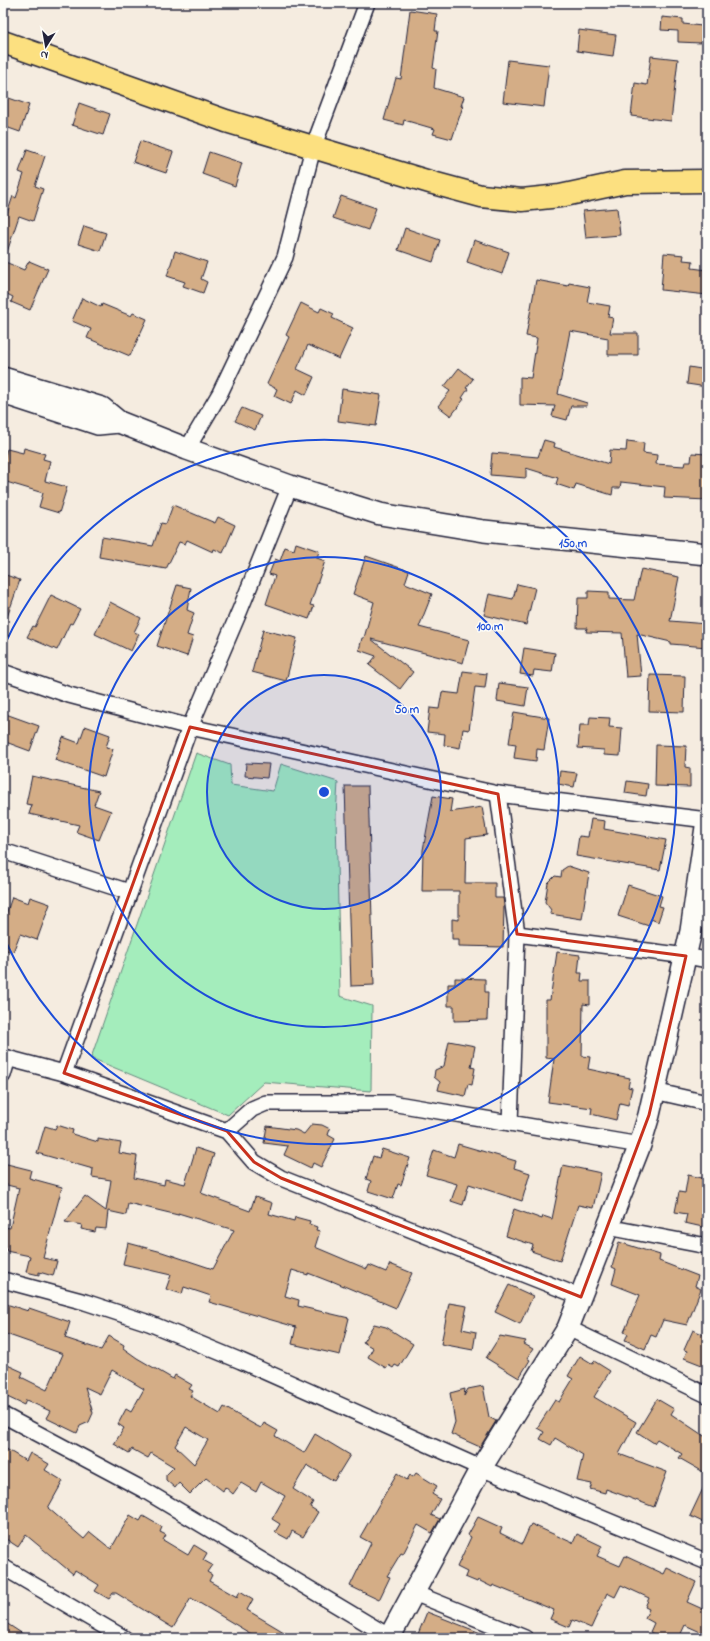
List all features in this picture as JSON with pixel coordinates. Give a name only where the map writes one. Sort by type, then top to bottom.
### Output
[{"type":"highway","points":[[3,42],[226,121],[313,148],[474,194],[522,200],[560,196],[625,182],[707,182]]},
{"type":"street","points":[[187,449],[220,393],[285,257],[313,148],[366,3]]},
{"type":"street","points":[[3,378],[17,392],[102,408],[119,422],[187,449],[290,486],[380,514],[470,528],[707,554]]},
{"type":"street","points":[[64,1073],[128,892],[190,727],[240,610],[290,486]]},
{"type":"street","points":[[3,672],[69,695],[190,727],[498,794],[707,820],[691,931],[654,1091],[650,1115],[640,1145],[581,1297],[568,1328],[481,1468],[389,1637],[144,1490],[3,1415]]},
{"type":"street","points":[[498,794],[517,934],[510,1123]]},
{"type":"street","points":[[3,851],[128,892]]},
{"type":"street","points":[[517,934],[707,960]]},
{"type":"street","points":[[3,1075],[6,1058],[64,1073],[228,1131],[254,1162],[282,1178],[581,1297]]},
{"type":"street","points":[[654,1091],[707,1102]]},
{"type":"street","points":[[228,1131],[252,1109],[266,1103],[391,1103],[640,1145]]},
{"type":"street","points":[[607,1227],[707,1246]]},
{"type":"street","points":[[3,1280],[85,1302],[149,1323],[241,1361],[481,1468],[707,1562]]},
{"type":"street","points":[[568,1328],[707,1395]]},
{"type":"street","points":[[3,1567],[124,1638]]},
{"type":"street","points":[[414,1593],[525,1638]]},
{"type":"highlighted area","points":[[190,727],[498,794],[517,934],[686,956],[649,1115],[581,1297],[281,1178],[254,1162],[227,1131],[64,1073]]},
{"type":"green space","points":[[196,753],[230,765],[231,785],[273,791],[281,764],[338,782],[336,816],[340,996],[372,1006],[371,1091],[264,1082],[228,1115],[91,1058]]},
{"type":"building","points":[[410,10],[437,14],[435,31],[438,31],[433,68],[436,69],[434,88],[464,97],[461,106],[463,106],[452,139],[433,134],[435,129],[404,120],[403,125],[384,120],[396,78],[401,79]]},
{"type":"building","points":[[662,17],[683,19],[683,24],[702,26],[701,43],[678,42],[678,31],[661,30]]},
{"type":"building","points":[[579,30],[616,35],[613,56],[577,51]]},
{"type":"building","points":[[651,56],[678,59],[671,121],[631,116],[635,83],[647,85]]},
{"type":"building","points":[[508,60],[549,65],[544,107],[503,102]]},
{"type":"building","points":[[3,96],[29,105],[20,132],[3,126]]},
{"type":"building","points":[[79,103],[110,114],[103,135],[72,125]]},
{"type":"building","points":[[140,141],[173,152],[166,173],[133,162]]},
{"type":"building","points":[[27,150],[45,156],[35,186],[43,189],[33,221],[19,216],[5,258],[3,258],[3,216],[6,217],[13,196],[16,198],[24,174],[19,172]]},
{"type":"building","points":[[209,152],[242,163],[235,186],[202,174]]},
{"type":"building","points":[[341,196],[376,208],[368,230],[333,218]]},
{"type":"building","points":[[617,208],[620,235],[586,238],[583,211]]},
{"type":"building","points":[[84,226],[106,233],[100,251],[78,244]]},
{"type":"building","points":[[405,228],[440,240],[433,262],[398,250]]},
{"type":"building","points":[[474,240],[509,252],[502,274],[467,262]]},
{"type":"building","points":[[175,251],[207,262],[201,279],[207,282],[203,293],[183,286],[185,282],[167,276]]},
{"type":"building","points":[[664,253],[684,255],[683,260],[693,261],[692,268],[707,270],[707,295],[661,290]]},
{"type":"building","points":[[3,261],[24,270],[29,261],[48,269],[30,310],[11,302],[13,297],[3,292]]},
{"type":"building","points":[[536,280],[568,286],[569,283],[590,287],[587,302],[610,306],[608,317],[613,318],[610,333],[638,333],[638,355],[608,355],[608,338],[570,331],[558,394],[587,403],[587,406],[571,406],[567,420],[552,416],[555,406],[520,405],[520,377],[531,378],[537,338],[526,336]]},
{"type":"building","points":[[82,298],[101,307],[102,304],[131,316],[133,313],[147,319],[130,356],[87,338],[91,329],[72,321]]},
{"type":"building","points":[[301,303],[319,312],[321,308],[334,314],[332,318],[353,328],[339,359],[308,345],[297,369],[314,377],[306,395],[297,390],[291,404],[274,396],[277,389],[267,384],[289,337],[286,335]]},
{"type":"building","points":[[689,367],[707,370],[707,387],[687,384]]},
{"type":"building","points":[[459,368],[473,379],[466,388],[468,389],[462,398],[464,399],[451,416],[438,406],[450,391],[444,387]]},
{"type":"building","points":[[342,389],[381,395],[376,426],[338,421]]},
{"type":"building","points":[[242,408],[261,416],[255,430],[235,421]]},
{"type":"building","points":[[544,440],[555,443],[554,447],[609,464],[610,450],[626,451],[627,441],[644,443],[643,453],[657,455],[656,464],[684,466],[685,462],[691,462],[692,453],[707,454],[707,500],[664,498],[665,487],[621,482],[620,488],[613,488],[612,495],[576,484],[574,490],[556,484],[558,478],[526,468],[526,478],[490,475],[492,453],[538,457]]},
{"type":"building","points":[[24,448],[45,454],[43,459],[50,461],[45,481],[67,487],[59,513],[39,507],[43,493],[3,481],[3,464],[7,449],[23,453]]},
{"type":"building","points":[[173,505],[215,523],[218,517],[235,525],[223,553],[214,549],[213,552],[187,540],[185,544],[179,542],[166,569],[99,557],[102,537],[153,546],[161,523],[166,524]]},
{"type":"building","points":[[296,543],[319,551],[317,558],[325,561],[310,605],[314,606],[309,619],[266,604],[275,576],[269,574],[275,559],[280,561],[285,547],[294,550]]},
{"type":"building","points":[[366,556],[409,571],[405,583],[432,594],[419,627],[469,640],[463,663],[371,639],[413,672],[400,689],[369,665],[376,656],[359,650],[374,602],[353,594]]},
{"type":"building","points":[[641,569],[679,577],[670,621],[707,624],[707,647],[671,644],[671,642],[637,634],[641,676],[626,677],[622,633],[586,632],[587,628],[577,628],[578,598],[588,598],[588,591],[609,592],[609,599],[634,600]]},
{"type":"building","points":[[3,574],[20,580],[5,623],[3,623]]},
{"type":"building","points":[[517,584],[535,588],[526,625],[484,615],[489,594],[513,599]]},
{"type":"building","points":[[177,585],[191,588],[187,610],[194,613],[187,635],[193,637],[187,656],[157,646]]},
{"type":"building","points":[[51,595],[80,609],[72,624],[70,623],[57,650],[27,637],[33,626],[35,627]]},
{"type":"building","points":[[110,602],[141,618],[134,632],[139,634],[131,651],[95,634]]},
{"type":"building","points":[[263,630],[297,638],[286,681],[252,672]]},
{"type":"building","points":[[524,648],[555,653],[552,672],[534,670],[533,676],[520,674]]},
{"type":"building","points":[[463,671],[487,674],[485,688],[475,687],[469,730],[463,729],[460,748],[444,745],[445,734],[427,732],[430,708],[439,709],[442,692],[459,694]]},
{"type":"building","points":[[650,675],[685,676],[684,712],[649,711]]},
{"type":"building","points":[[499,683],[528,687],[525,706],[497,701]]},
{"type":"building","points":[[514,712],[549,718],[544,750],[537,749],[536,761],[514,758],[516,744],[509,743]]},
{"type":"building","points":[[3,713],[39,726],[30,751],[3,741]]},
{"type":"building","points":[[590,717],[610,718],[609,727],[622,728],[620,756],[604,755],[604,750],[578,748],[580,725],[589,725]]},
{"type":"building","points":[[85,726],[110,735],[106,747],[113,749],[104,777],[55,760],[63,737],[79,743]]},
{"type":"building","points":[[656,745],[686,746],[685,767],[690,768],[690,787],[655,786]]},
{"type":"building","points":[[246,763],[269,764],[267,778],[245,776]]},
{"type":"building","points":[[560,771],[577,773],[574,787],[558,784]]},
{"type":"building","points":[[32,776],[99,791],[94,805],[111,811],[99,840],[76,832],[79,825],[29,814],[32,805],[26,804]]},
{"type":"building","points":[[627,781],[648,784],[646,796],[625,793]]},
{"type":"building","points":[[345,786],[368,786],[374,985],[351,986]]},
{"type":"building","points":[[433,796],[452,799],[450,812],[482,807],[487,835],[466,838],[465,883],[495,883],[495,898],[503,898],[504,905],[503,947],[459,946],[459,939],[452,939],[452,919],[459,920],[459,891],[422,891],[423,850]]},
{"type":"building","points":[[591,819],[605,821],[604,829],[666,840],[660,870],[576,856],[579,836],[588,837]]},
{"type":"building","points":[[568,866],[589,873],[582,919],[550,914],[551,910],[545,902],[548,883],[555,876],[561,877],[562,870]]},
{"type":"building","points":[[628,885],[662,896],[659,906],[663,907],[658,922],[651,919],[649,926],[618,916]]},
{"type":"building","points":[[12,897],[28,903],[30,897],[50,904],[37,940],[20,934],[13,952],[3,949],[3,923]]},
{"type":"building","points":[[557,952],[580,955],[578,973],[582,973],[581,981],[590,981],[590,1005],[583,1004],[582,1056],[590,1057],[588,1069],[630,1078],[628,1087],[632,1088],[628,1105],[620,1103],[616,1120],[591,1114],[592,1108],[548,1102],[554,1059],[546,1058],[546,1000],[550,1000]]},
{"type":"building","points":[[455,978],[485,979],[485,992],[488,992],[487,1020],[454,1021],[454,1006],[448,1006],[448,984],[455,984]]},
{"type":"building","points":[[449,1041],[475,1046],[471,1067],[475,1068],[472,1085],[468,1084],[465,1096],[438,1090],[440,1082],[434,1077],[435,1070],[444,1066]]},
{"type":"building","points":[[312,1124],[322,1125],[330,1129],[328,1135],[335,1139],[321,1167],[313,1163],[311,1168],[284,1155],[288,1146],[264,1143],[267,1126],[296,1130],[304,1134]]},
{"type":"building","points":[[57,1125],[73,1130],[72,1134],[98,1142],[98,1139],[121,1143],[119,1153],[137,1156],[134,1178],[164,1185],[165,1179],[185,1184],[196,1148],[214,1154],[201,1193],[250,1211],[255,1197],[272,1203],[269,1214],[294,1221],[295,1217],[310,1221],[309,1224],[317,1227],[316,1230],[320,1231],[315,1247],[367,1269],[369,1265],[386,1272],[390,1264],[412,1273],[396,1308],[332,1281],[331,1282],[308,1273],[308,1275],[292,1270],[285,1296],[299,1300],[298,1306],[349,1318],[340,1355],[292,1344],[296,1327],[209,1302],[211,1296],[184,1287],[182,1294],[166,1289],[171,1275],[123,1264],[128,1243],[162,1252],[213,1269],[234,1230],[178,1213],[178,1215],[128,1203],[126,1215],[108,1211],[106,1229],[96,1228],[95,1232],[81,1229],[82,1225],[65,1222],[85,1196],[106,1211],[111,1180],[92,1177],[93,1169],[37,1153],[45,1126],[55,1129]]},
{"type":"building","points":[[458,1144],[516,1161],[514,1168],[530,1173],[522,1201],[469,1184],[463,1205],[451,1201],[457,1184],[426,1175],[434,1150],[454,1157]]},
{"type":"building","points":[[382,1149],[410,1158],[401,1185],[398,1184],[393,1199],[368,1191],[371,1181],[366,1179],[373,1156],[379,1158]]},
{"type":"building","points":[[3,1163],[31,1170],[29,1178],[62,1187],[43,1258],[57,1261],[53,1276],[39,1272],[39,1275],[26,1272],[30,1256],[6,1251],[7,1248],[3,1247],[3,1227],[10,1228],[19,1188],[3,1184]]},
{"type":"building","points":[[563,1165],[601,1173],[593,1208],[578,1205],[560,1261],[531,1251],[533,1245],[506,1236],[514,1209],[542,1219],[543,1216],[552,1219]]},
{"type":"building","points":[[688,1175],[707,1179],[707,1228],[685,1223],[687,1214],[675,1212],[679,1192],[685,1193]]},
{"type":"building","points":[[619,1242],[660,1255],[659,1261],[698,1276],[695,1286],[701,1289],[687,1325],[663,1320],[656,1337],[651,1335],[645,1349],[625,1340],[628,1334],[624,1332],[640,1295],[612,1284],[616,1269],[612,1267]]},
{"type":"building","points":[[509,1285],[533,1296],[520,1324],[495,1312]]},
{"type":"building","points":[[3,1303],[28,1311],[29,1308],[70,1322],[65,1338],[101,1350],[109,1336],[124,1345],[123,1348],[137,1358],[173,1379],[175,1375],[192,1385],[189,1389],[193,1391],[190,1396],[220,1414],[224,1407],[261,1428],[264,1423],[278,1431],[275,1436],[304,1453],[315,1434],[350,1455],[334,1481],[307,1465],[293,1489],[313,1502],[310,1507],[318,1512],[303,1537],[292,1531],[288,1539],[275,1532],[280,1524],[272,1519],[285,1496],[261,1482],[256,1492],[241,1483],[233,1494],[225,1487],[223,1491],[206,1478],[190,1494],[179,1483],[175,1488],[166,1480],[166,1475],[174,1467],[151,1453],[148,1458],[132,1449],[129,1453],[114,1444],[124,1428],[118,1424],[126,1409],[131,1412],[144,1389],[112,1370],[100,1394],[85,1387],[93,1413],[89,1422],[80,1426],[77,1433],[46,1418],[50,1411],[26,1400],[24,1405],[3,1395],[3,1363],[23,1372],[21,1377],[47,1390],[63,1354],[3,1333]],"holes":[[[186,1427],[208,1440],[194,1464],[175,1446]]]},
{"type":"building","points":[[449,1303],[467,1306],[462,1329],[476,1332],[473,1350],[441,1344]]},
{"type":"building","points":[[374,1324],[386,1327],[413,1344],[399,1367],[395,1365],[393,1368],[388,1365],[386,1368],[368,1357],[373,1348],[363,1342]]},
{"type":"building","points":[[693,1330],[707,1336],[707,1367],[684,1358],[687,1351],[684,1350]]},
{"type":"building","points":[[500,1336],[526,1341],[524,1344],[533,1349],[527,1358],[530,1360],[519,1378],[486,1358]]},
{"type":"building","points":[[580,1356],[593,1364],[594,1361],[610,1371],[594,1397],[636,1422],[619,1454],[667,1472],[654,1507],[606,1489],[605,1493],[590,1489],[592,1484],[577,1481],[583,1455],[555,1438],[551,1445],[540,1439],[544,1432],[537,1428],[555,1400],[559,1402],[573,1379],[568,1376]]},
{"type":"building","points":[[483,1386],[489,1417],[496,1421],[480,1447],[451,1434],[455,1422],[450,1393],[465,1389],[464,1396],[468,1389]]},
{"type":"building","points":[[657,1399],[674,1409],[671,1414],[707,1438],[707,1474],[679,1458],[682,1454],[657,1439],[654,1443],[637,1432]]},
{"type":"building","points":[[3,1447],[26,1461],[30,1453],[49,1464],[45,1470],[63,1481],[48,1508],[84,1539],[90,1532],[111,1549],[130,1515],[140,1521],[143,1516],[162,1527],[160,1532],[166,1535],[163,1540],[188,1555],[194,1545],[207,1553],[203,1560],[212,1565],[207,1572],[212,1575],[209,1581],[237,1597],[240,1591],[253,1599],[247,1610],[294,1638],[258,1638],[191,1598],[173,1628],[116,1593],[113,1593],[109,1599],[95,1591],[99,1585],[75,1570],[73,1574],[26,1535],[18,1547],[3,1537]]},
{"type":"building","points":[[397,1473],[407,1480],[410,1475],[413,1477],[416,1473],[437,1486],[432,1494],[440,1499],[431,1515],[440,1519],[432,1533],[418,1525],[403,1554],[401,1553],[387,1576],[390,1577],[379,1600],[350,1586],[371,1543],[360,1537]]},
{"type":"building","points":[[707,1480],[707,1524],[690,1516]]},
{"type":"building","points":[[478,1517],[502,1528],[500,1533],[522,1544],[531,1524],[573,1543],[577,1534],[602,1546],[597,1556],[620,1566],[625,1556],[664,1574],[667,1568],[696,1582],[687,1602],[707,1611],[707,1635],[685,1625],[679,1638],[662,1638],[650,1632],[654,1623],[645,1618],[649,1609],[645,1607],[649,1598],[621,1585],[615,1597],[607,1593],[591,1628],[572,1620],[569,1627],[550,1619],[554,1610],[493,1585],[492,1587],[478,1580],[477,1582],[465,1577],[467,1572],[457,1567],[471,1537],[468,1535]]},
{"type":"building","points":[[427,1612],[491,1638],[427,1638],[418,1634]]},
{"type":"building","points":[[3,1621],[29,1638],[3,1638]]}]
